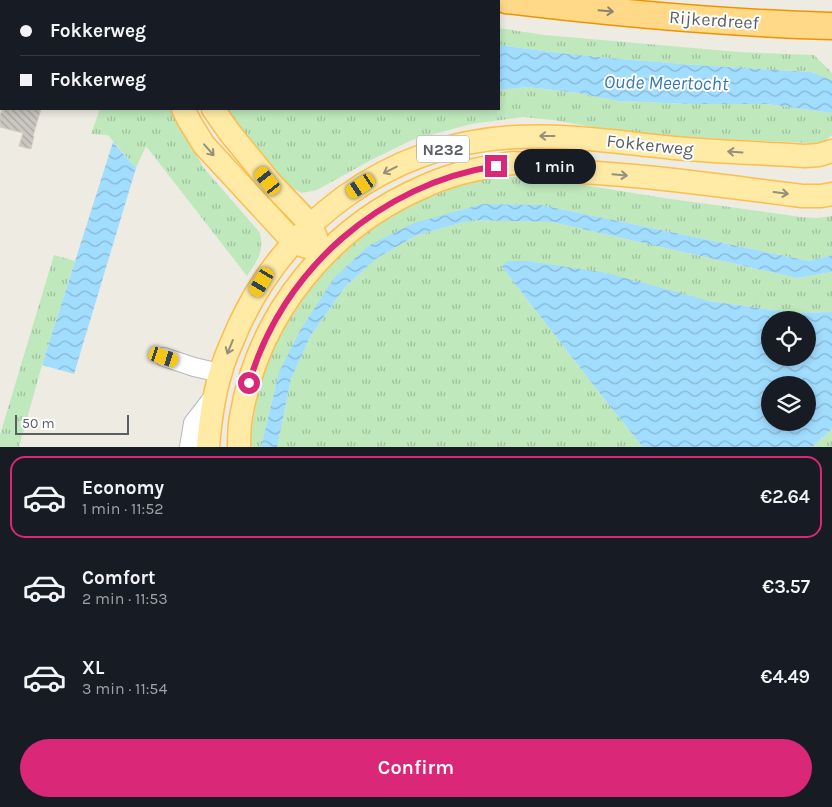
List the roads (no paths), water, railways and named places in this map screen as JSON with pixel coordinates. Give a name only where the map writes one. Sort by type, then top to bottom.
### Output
[{"type":"highway","name":"Rijkerdreef","points":[[506,0],[661,16],[832,26]]},
{"type":"main road","points":[[790,24],[832,40]]},
{"type":"main road","points":[[184,110],[204,145],[294,242],[324,254]]},
{"type":"main road","points":[[214,110],[268,181],[310,224],[324,254]]},
{"type":"main road","name":"Fokkerweg","points":[[208,447],[214,396],[220,373],[239,323],[262,282],[277,261],[310,224],[347,195],[392,168],[438,150],[457,145],[516,137],[569,137],[673,148],[805,156],[819,155],[832,151]]},
{"type":"main road","name":"Fokkerweg","points":[[239,447],[241,419],[253,371],[275,321],[290,297],[324,254],[364,219],[396,200],[436,181],[467,171],[514,163],[802,196],[832,194]]},
{"type":"street","points":[[164,357],[220,373]]},
{"type":"street","name":"Fokkerweg","points":[[189,447],[193,423],[214,396]]},
{"type":"water","name":"Oude Meertocht","points":[[500,45],[616,59],[811,72],[832,80],[832,113],[767,104],[691,104],[618,101],[578,93],[528,87],[500,90]]},
{"type":"water","points":[[113,142],[136,168],[74,374],[42,365]]},
{"type":"water","points":[[483,204],[541,205],[809,261],[832,255],[832,272],[797,278],[552,222],[472,220],[417,235],[377,258],[345,287],[311,335],[291,379],[277,447],[261,447],[279,372],[301,329],[334,278],[368,246],[414,223]]},
{"type":"water","points":[[507,261],[527,261],[607,273],[709,301],[779,311],[761,311],[761,366],[816,366],[816,312],[832,312],[832,429],[812,447],[643,447],[502,267]]}]
